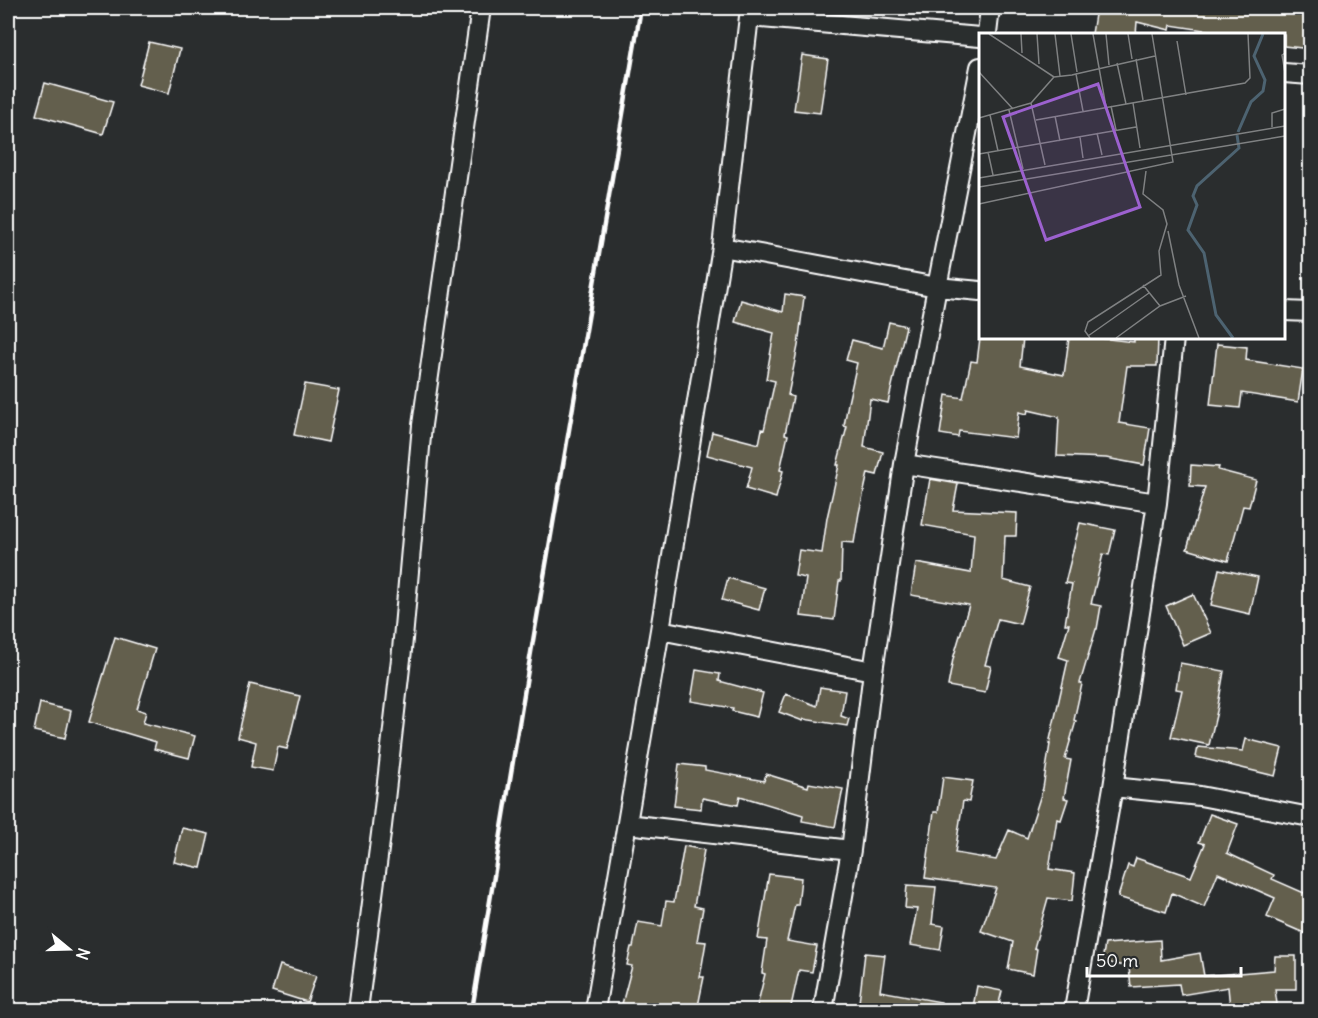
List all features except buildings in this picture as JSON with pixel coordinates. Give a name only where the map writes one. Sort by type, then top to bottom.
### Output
[{"type":"street","points":[[358,1011],[402,650],[423,425],[481,8]]},
{"type":"street","points":[[987,33],[990,8]]},
{"type":"street","points":[[595,1011],[722,247],[749,12],[979,37]]},
{"type":"street","points":[[1285,73],[1311,75]]},
{"type":"street","points":[[823,1011],[851,850],[873,671],[904,464],[979,77]]},
{"type":"street","points":[[722,247],[937,287],[979,291]]},
{"type":"street","points":[[1285,311],[1311,312]]},
{"type":"street","points":[[1074,1011],[1113,787],[1157,503],[1174,339]]},
{"type":"street","points":[[904,464],[1157,503]]},
{"type":"street","points":[[660,630],[873,671]]},
{"type":"street","points":[[1113,787],[1200,796],[1311,817]]},
{"type":"street","points":[[627,824],[851,850]]},
{"type":"railway","points":[[472,1010],[641,8]]}]
